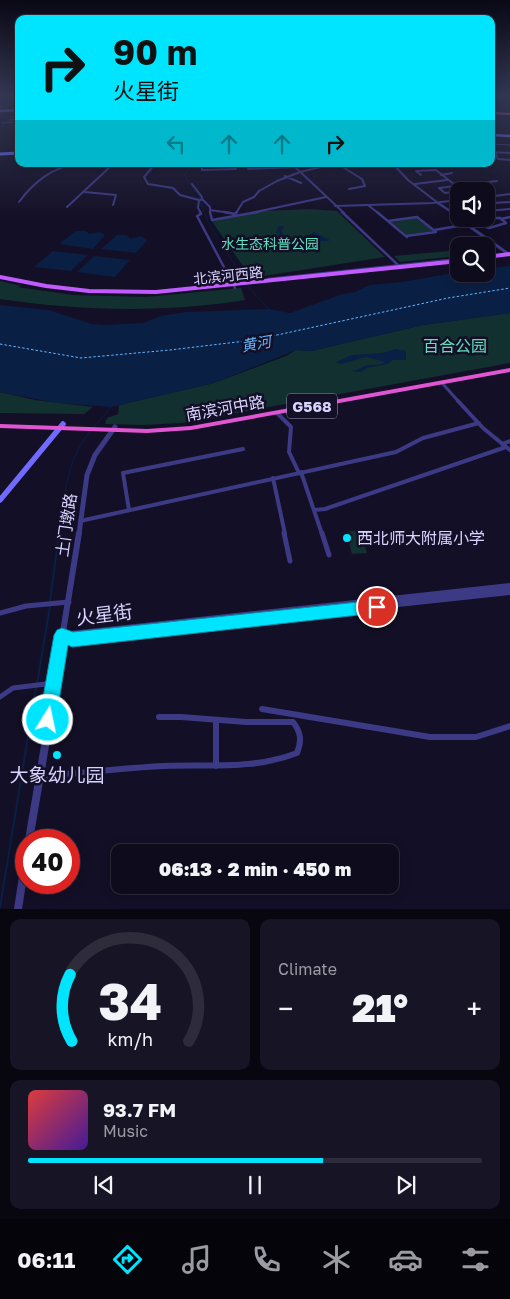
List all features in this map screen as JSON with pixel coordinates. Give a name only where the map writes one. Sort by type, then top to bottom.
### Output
[{"type":"highway","name":"南滨河中路","points":[[114,428],[147,432],[191,428],[442,383],[510,368]]},
{"type":"highway","name":"南滨河中路","points":[[0,422],[102,428],[190,424],[510,368]]},
{"type":"highway","name":"南滨河中路","points":[[0,426],[62,426]]},
{"type":"main road","points":[[0,154],[15,154]]},
{"type":"main road","points":[[495,256],[509,254]]},
{"type":"main road","points":[[495,258],[509,254]]},
{"type":"main road","name":"北滨河西路","points":[[0,279],[56,292],[125,296],[179,294],[234,287],[250,283],[450,262]]},
{"type":"main road","points":[[0,500],[62,426]]},
{"type":"street","points":[[495,144],[510,145]]},
{"type":"street","points":[[510,153],[496,152],[498,159],[510,160]]},
{"type":"street","points":[[19,202],[26,191],[59,167]]},
{"type":"street","points":[[67,207],[110,167]]},
{"type":"street","points":[[152,167],[144,177],[148,184],[173,188],[180,195],[201,199]]},
{"type":"street","points":[[202,167],[202,170],[236,169]]},
{"type":"street","points":[[248,169],[295,167],[398,265]]},
{"type":"street","points":[[229,217],[235,214],[243,202],[254,197],[257,190],[299,170],[316,167]]},
{"type":"street","points":[[343,167],[362,179],[365,186],[349,189]]},
{"type":"street","points":[[396,167],[414,184],[450,212]]},
{"type":"street","points":[[421,175],[416,171],[436,170],[450,182]]},
{"type":"street","points":[[441,175],[452,173]]},
{"type":"street","points":[[285,176],[301,183]]},
{"type":"street","points":[[414,184],[447,180]]},
{"type":"street","points":[[487,182],[497,181]]},
{"type":"street","points":[[192,184],[201,199],[210,206],[212,220],[265,211],[326,197]]},
{"type":"street","points":[[450,187],[439,188],[445,193],[450,192]]},
{"type":"street","points":[[85,192],[116,195],[112,205]]},
{"type":"street","points":[[495,196],[510,194]]},
{"type":"street","points":[[201,199],[201,214],[196,216],[234,287]]},
{"type":"street","points":[[335,206],[450,201]]},
{"type":"street","points":[[495,202],[510,202]]},
{"type":"street","points":[[368,205],[407,237],[436,232],[416,217],[388,221]]},
{"type":"street","points":[[495,210],[510,209]]},
{"type":"street","points":[[210,210],[235,214]]},
{"type":"street","points":[[495,219],[510,217]]},
{"type":"street","points":[[501,219],[510,222]]},
{"type":"street","points":[[495,227],[504,225],[506,222]]},
{"type":"street","points":[[433,230],[454,227]]},
{"type":"street","points":[[471,227],[509,254]]},
{"type":"street","points":[[250,283],[398,265],[450,262]]},
{"type":"street","points":[[442,383],[478,424],[510,450]]},
{"type":"street","points":[[277,413],[291,427],[289,452],[300,472],[329,555]]},
{"type":"street","points":[[80,521],[396,452],[423,438],[478,424]]},
{"type":"street","name":"土门墩路","points":[[31,829],[38,776],[69,602],[87,475],[95,455],[114,428]]},
{"type":"street","points":[[314,510],[324,509],[381,490],[504,446],[510,441]]},
{"type":"street","points":[[130,510],[123,473],[243,449]]},
{"type":"street","points":[[273,478],[290,561]]},
{"type":"street","name":"火星街","points":[[62,635],[75,632],[510,586]]},
{"type":"street","name":"火星街","points":[[62,635],[72,640],[510,592]]},
{"type":"street","points":[[0,613],[30,604],[44,605],[69,602]]},
{"type":"street","points":[[0,697],[13,688],[54,683]]},
{"type":"street","points":[[262,709],[430,737],[476,737],[510,726]]},
{"type":"street","points":[[38,776],[166,766],[216,766],[281,761],[298,754],[302,743],[299,729],[293,722],[216,720],[179,715],[159,716]]},
{"type":"street","points":[[216,720],[216,766]]},
{"type":"street","points":[[18,909],[20,894]]},
{"type":"green space","name":"水生态科普公园","points":[[310,209],[337,211],[385,257],[251,278],[211,220],[265,211]]},
{"type":"green space","points":[[416,218],[433,231],[407,235],[391,222]]},
{"type":"green space","points":[[450,251],[450,257],[400,262],[394,256]]},
{"type":"green space","points":[[0,281],[22,286],[17,287],[73,295],[146,297],[241,288],[245,300],[153,309],[61,306],[0,299]]},
{"type":"green space","name":"百合公园","points":[[510,313],[510,363],[182,423],[105,424],[107,418],[118,414],[119,405],[214,383],[286,356],[296,350],[311,351],[423,325]]},
{"type":"green space","points":[[0,392],[35,400],[93,407],[84,414],[0,413]]},
{"type":"green space","points":[[360,530],[367,553],[352,554],[346,532]]},
{"type":"water","points":[[278,227],[284,227],[281,231],[288,238],[302,238],[314,232],[330,240],[305,240],[281,246],[279,243],[283,239],[276,233]]},
{"type":"water","points":[[76,231],[86,231],[89,234],[100,232],[105,235],[93,249],[59,244]]},
{"type":"water","points":[[117,235],[127,235],[130,239],[141,236],[147,240],[136,253],[101,249]]},
{"type":"water","points":[[53,251],[88,255],[71,271],[34,267]]},
{"type":"water","points":[[94,256],[130,260],[115,277],[77,272]]},
{"type":"water","name":"黄河","points":[[510,266],[510,313],[423,325],[311,351],[296,350],[214,383],[111,407],[57,403],[0,392],[0,305],[49,310],[92,324],[105,325],[143,323],[161,316],[186,312],[269,309],[290,313],[342,294],[355,292],[370,285],[402,282],[450,274],[450,282],[495,282],[495,267]]},
{"type":"water","points":[[396,349],[406,351],[406,360],[393,360],[387,364],[367,368],[361,372],[350,371],[385,362],[366,357],[341,364],[336,362],[352,355],[382,353]]},
{"type":"waterway","points":[[190,167],[184,175],[199,196],[208,222],[250,289],[269,309]]},
{"type":"waterway","points":[[93,428],[111,407]]},
{"type":"waterway","points":[[59,534],[67,480],[75,455],[90,431]]},
{"type":"waterway","points":[[50,602],[59,533]]},
{"type":"waterway","points":[[37,684],[50,606]]},
{"type":"waterway","points":[[0,907],[36,688]]},
{"type":"ferry route","points":[[0,344],[81,358],[170,350],[254,340],[448,298],[510,288]]},
{"type":"place","name":"西北师大附属小学","points":[[347,538]]},
{"type":"place","name":"大象幼儿园","points":[[57,755]]},
{"type":"route","points":[[48,720],[62,635],[72,640],[377,607]]}]
